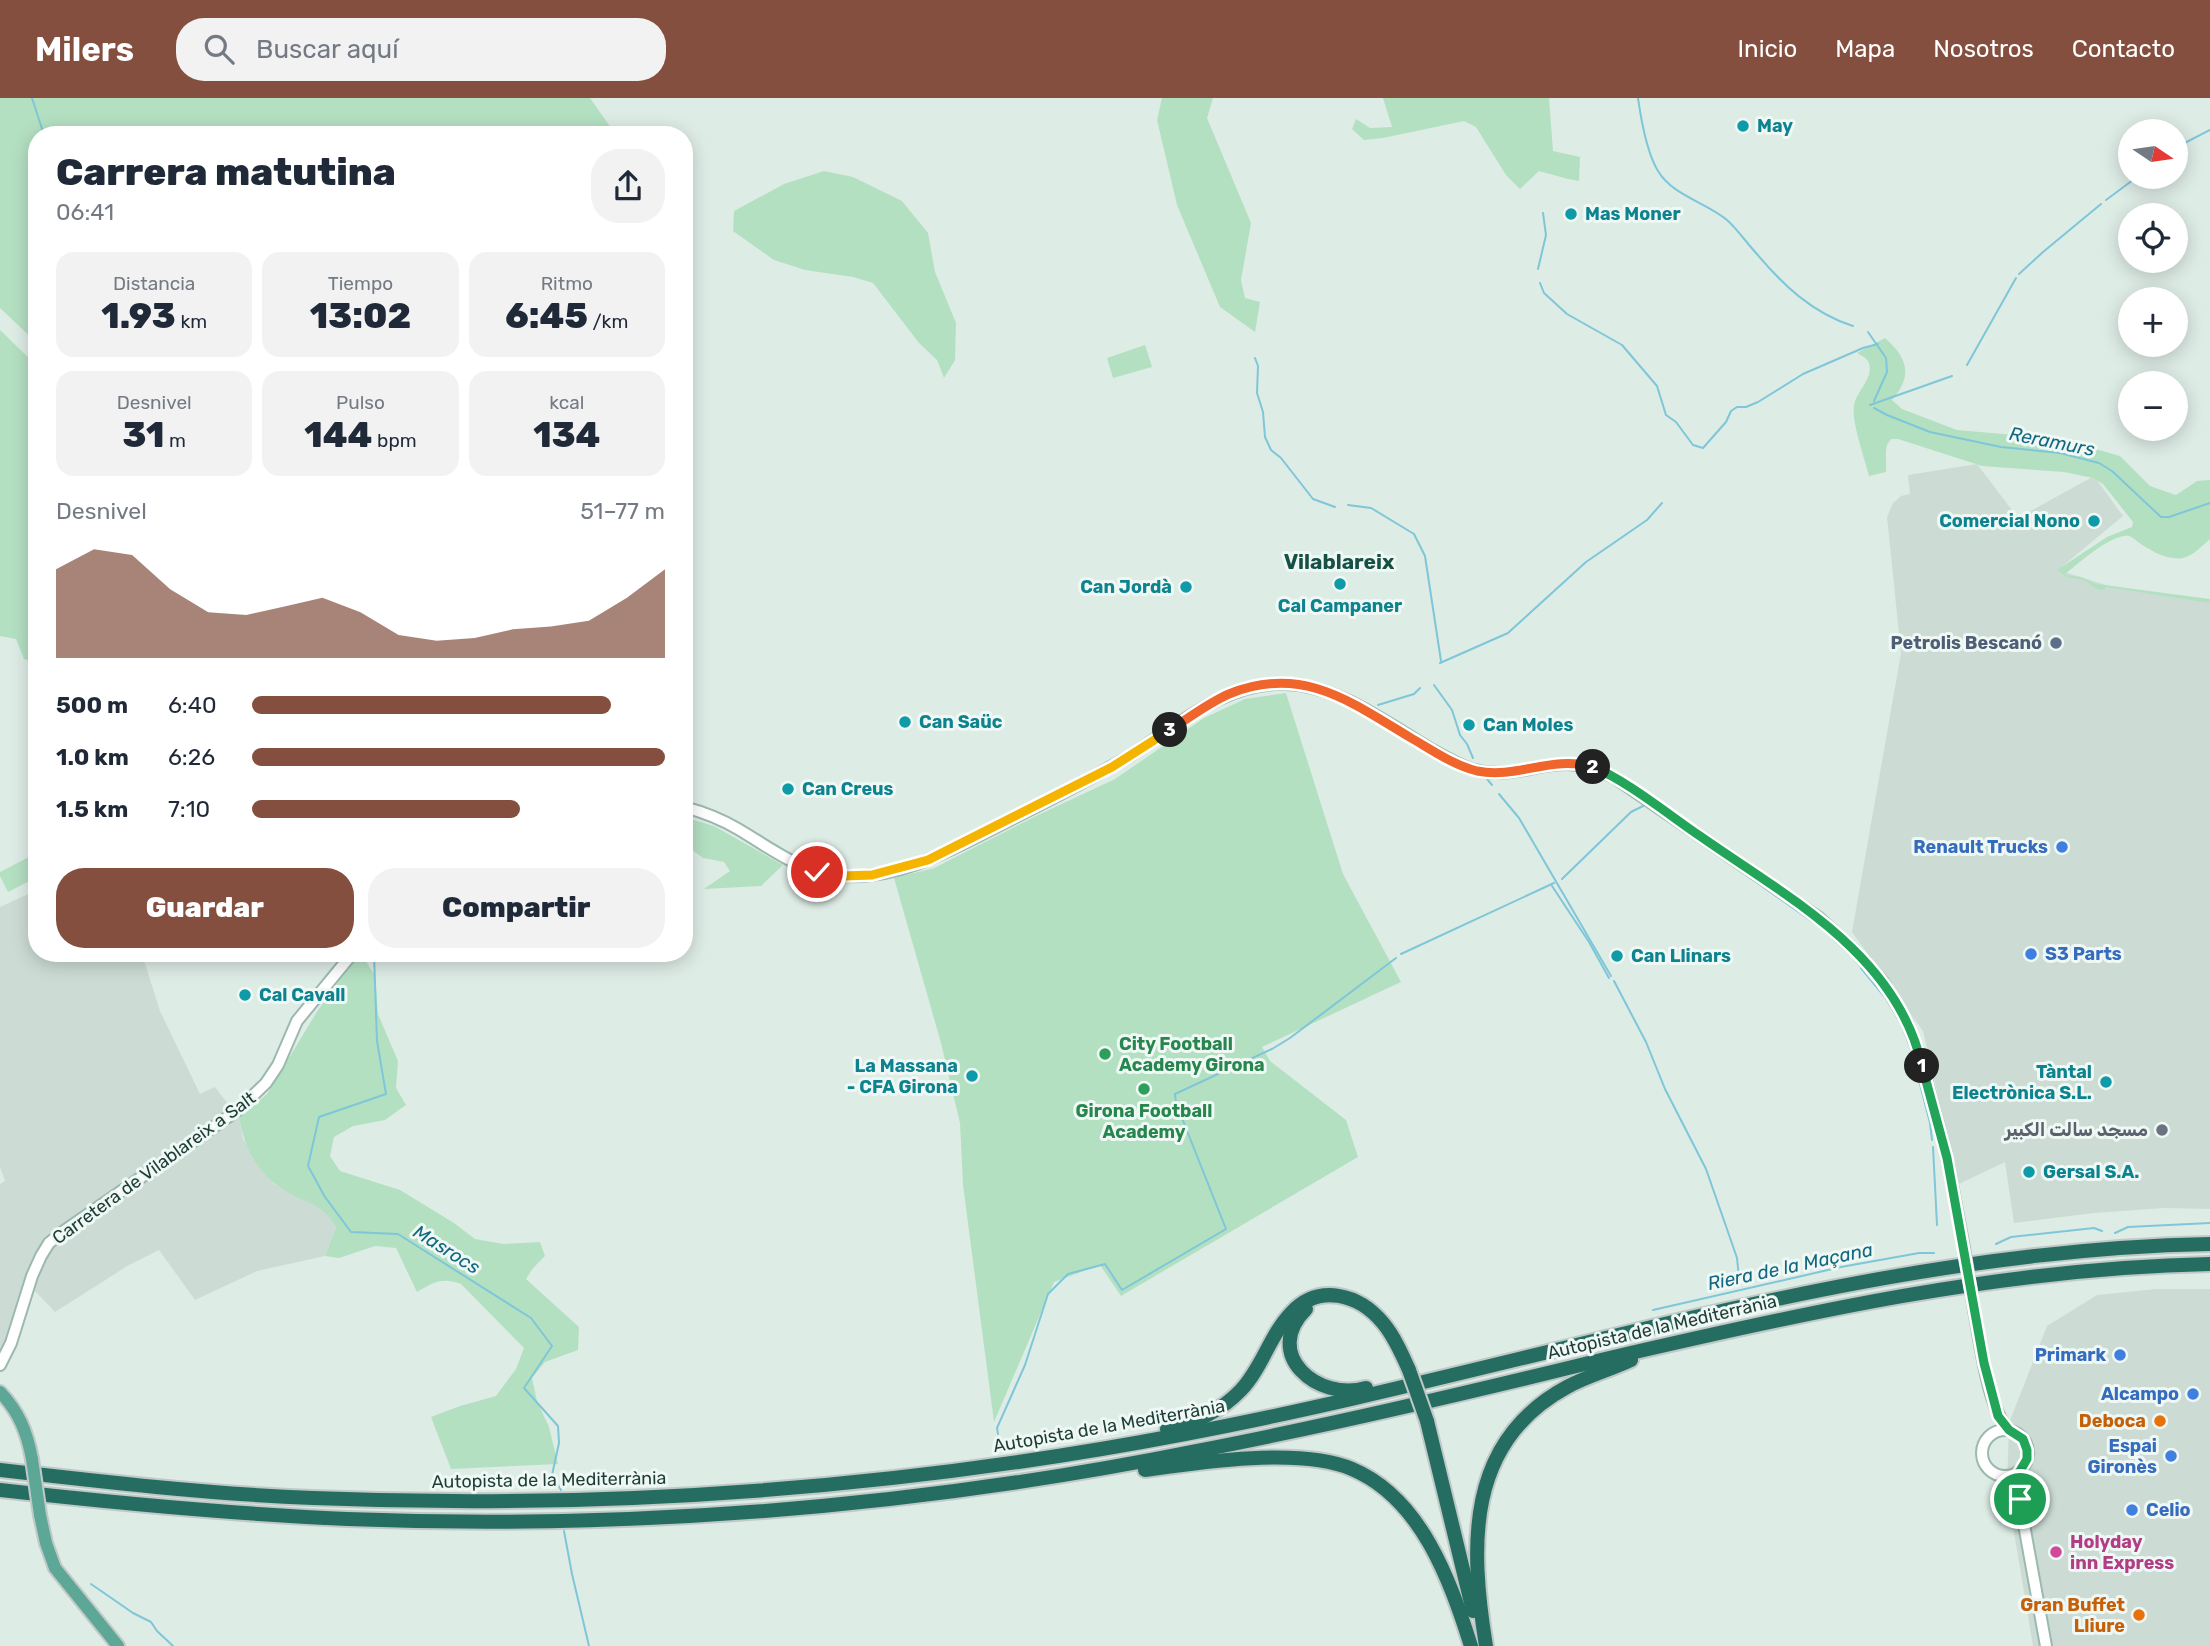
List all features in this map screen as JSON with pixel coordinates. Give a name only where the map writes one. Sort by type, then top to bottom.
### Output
[{"type":"highway","name":"Autopista de la Mediterrània","points":[[0,1470],[147,1486],[277,1496],[409,1501],[515,1502],[748,1493],[880,1480],[1067,1455],[1187,1434],[1330,1404],[1795,1296],[1944,1268],[2037,1255],[2210,1244]]},
{"type":"highway","name":"Autopista de la Mediterrània","points":[[0,1490],[145,1506],[379,1520],[582,1520],[701,1515],[827,1505],[975,1489],[1075,1474],[1196,1451],[1383,1412],[1735,1329],[1884,1298],[1984,1282],[2122,1267],[2210,1264]]},
{"type":"highway","points":[[991,1466],[1022,1455],[1153,1432],[1203,1418],[1221,1408],[1248,1383],[1291,1313],[1300,1305],[1319,1296],[1340,1295],[1367,1307],[1385,1325],[1406,1371],[1424,1422],[1484,1646]]},
{"type":"highway","points":[[1406,1371],[1380,1330],[1371,1319],[1354,1307],[1334,1301],[1324,1302],[1306,1309],[1295,1323],[1290,1349],[1296,1366],[1312,1380],[1334,1388],[1357,1390],[1478,1362],[1532,1357]]},
{"type":"highway","points":[[1484,1646],[1476,1560],[1479,1511],[1490,1471],[1511,1434],[1536,1407],[1576,1383],[1651,1351],[1735,1329]]},
{"type":"highway","points":[[1424,1422],[1472,1646]]},
{"type":"highway","points":[[1075,1474],[1124,1474],[1186,1464],[1275,1458],[1309,1460],[1351,1469],[1383,1488],[1401,1504],[1417,1524],[1446,1578],[1472,1646]]},
{"type":"main road","points":[[0,1392],[16,1411],[27,1434],[40,1515],[55,1568],[118,1646]]},
{"type":"main road","points":[[0,1400],[17,1423],[31,1454]]},
{"type":"street","points":[[693,810],[722,821],[779,856],[806,869],[843,876],[886,873],[928,860],[1041,804],[1112,767],[1216,701],[1260,685],[1301,685],[1341,696],[1450,761],[1477,771],[1508,773],[1562,763],[1595,768],[1615,778],[1818,917],[1841,937],[1883,982],[1907,1022],[1915,1041],[1947,1158],[1984,1363],[1998,1416],[1997,1426],[1984,1443],[1982,1457],[1988,1469],[2001,1476],[2008,1484],[2011,1493],[2039,1646]]},
{"type":"street","name":"Carretera de Vilablareix a Salt","points":[[1,1362],[32,1276],[49,1244],[257,1094],[278,1065],[297,1021],[345,962]]},
{"type":"street","points":[[0,1385],[18,1408],[26,1423],[27,1434]]},
{"type":"street","points":[[1998,1416],[2009,1430],[2023,1439],[2027,1450],[2027,1459],[2018,1471],[2001,1476]]},
{"type":"street","points":[[1993,1433],[2009,1430]]},
{"type":"street","points":[[2018,1471],[2017,1486],[2046,1646]]},
{"type":"shaded area","points":[[1977,464],[2018,518],[2094,476],[2123,516],[2058,570],[2106,585],[2210,601],[2210,1209],[2164,1208],[2094,1213],[2014,1223],[2005,1162],[1959,1184],[1923,1031],[1852,932],[1901,653],[1887,517],[1893,503],[1901,496],[1910,494],[1908,475]]},
{"type":"shaded area","points":[[28,894],[28,962],[145,962],[160,1011],[200,1094],[215,1087],[239,1118],[243,1139],[274,1184],[326,1211],[336,1227],[325,1256],[257,1271],[195,1300],[159,1250],[129,1265],[55,1312],[33,1289],[0,1364],[0,1184],[5,1181],[0,1167],[0,907]]},
{"type":"shaded area","points":[[2156,1289],[2210,1289],[2210,1646],[2033,1646],[2007,1490],[2009,1423],[2047,1326],[2097,1295]]},
{"type":"green space","points":[[0,98],[590,98],[610,126],[28,126],[28,334],[0,308]]},
{"type":"green space","points":[[1162,98],[1213,98],[1207,118],[1251,223],[1241,280],[1245,298],[1260,302],[1255,332],[1220,307],[1177,205],[1157,120]]},
{"type":"green space","points":[[1383,98],[1549,98],[1553,151],[1580,157],[1579,181],[1539,171],[1520,189],[1506,175],[1476,127],[1464,121],[1364,140],[1352,129],[1356,119],[1370,128],[1392,127]]},
{"type":"green space","points":[[824,171],[853,177],[902,201],[928,233],[935,272],[956,323],[955,360],[944,378],[937,360],[919,343],[873,283],[853,277],[805,270],[774,260],[733,231],[734,211],[784,184]]},
{"type":"green space","points":[[0,330],[28,357],[28,660],[24,659],[16,639],[0,636]]},
{"type":"green space","points":[[1885,338],[1899,353],[1905,368],[1903,383],[1892,400],[1902,409],[1957,430],[2015,435],[2085,446],[2120,456],[2150,486],[2176,495],[2197,481],[2210,480],[2210,539],[2194,553],[2183,558],[2171,558],[2124,536],[2101,546],[2064,575],[2081,577],[2096,584],[2210,599],[2210,603],[2106,587],[2100,591],[2083,580],[2066,577],[2057,570],[2107,537],[2132,527],[2133,522],[2103,484],[2093,478],[2064,472],[1982,466],[1898,439],[1891,439],[1887,445],[1886,472],[1869,476],[1856,430],[1854,405],[1870,369],[1867,360],[1857,353]]},
{"type":"green space","points":[[1145,345],[1152,367],[1113,378],[1107,358]]},
{"type":"green space","name":"City Football Academy Girona","points":[[1286,693],[1343,874],[1401,982],[1262,1047],[1270,1061],[1346,1120],[1358,1157],[1121,1296],[1100,1265],[1054,1282],[994,1422],[963,1185],[960,1123],[941,1043],[894,878],[934,868],[1115,779],[1204,718],[1245,699]]},
{"type":"green space","points":[[693,820],[714,826],[783,865],[761,886],[704,889],[730,871],[724,862],[703,858],[693,851]]},
{"type":"green space","points":[[28,858],[28,882],[8,892],[0,872]]},
{"type":"green space","points":[[353,962],[366,962],[375,975],[378,1014],[398,1061],[396,1088],[406,1105],[385,1120],[353,1126],[334,1137],[330,1156],[340,1171],[400,1190],[475,1239],[504,1244],[540,1242],[545,1256],[526,1279],[579,1327],[578,1350],[545,1362],[532,1378],[558,1464],[451,1469],[431,1417],[496,1396],[516,1369],[524,1348],[461,1284],[438,1282],[417,1292],[396,1248],[375,1246],[339,1258],[325,1256],[336,1227],[331,1219],[321,1209],[278,1186],[255,1162],[245,1141],[239,1118],[267,1094],[318,1010]]},
{"type":"waterway","name":"Masrocs","points":[[32,98],[41,126]]},
{"type":"waterway","name":"Reramurs","points":[[1638,98],[1651,155],[1664,180],[1727,220],[1799,297],[1824,314],[1853,326]]},
{"type":"waterway","points":[[2188,141],[2210,130]]},
{"type":"waterway","points":[[2106,200],[2121,189]]},
{"type":"waterway","points":[[2019,274],[2101,204]]},
{"type":"waterway","points":[[1538,269],[1546,235],[1543,213]]},
{"type":"waterway","points":[[1967,365],[2016,278]]},
{"type":"waterway","points":[[1540,283],[1544,293],[1567,314],[1622,345],[1657,386],[1666,415],[1676,422],[1693,445],[1703,448],[1737,407],[1758,402],[1803,374],[1878,344]]},
{"type":"waterway","name":"Reramurs","points":[[1868,332],[1886,358],[1887,372],[1874,401]]},
{"type":"waterway","points":[[1255,358],[1258,366],[1257,393],[1263,412],[1265,437],[1271,450],[1281,458],[1313,499],[1335,507]]},
{"type":"waterway","points":[[1870,405],[1952,376]]},
{"type":"waterway","name":"Reramurs","points":[[1874,408],[1930,432],[2001,447],[2060,453],[2099,463],[2112,471],[2161,517],[2169,517],[2210,503]]},
{"type":"waterway","points":[[1440,663],[1508,633],[1586,562],[1647,520],[1662,503]]},
{"type":"waterway","points":[[1348,505],[1371,508],[1414,534],[1425,556],[1441,661]]},
{"type":"waterway","points":[[1434,685],[1452,710],[1460,735],[1473,758]]},
{"type":"waterway","points":[[1378,705],[1414,694],[1420,688]]},
{"type":"waterway","points":[[1487,779],[1492,785]]},
{"type":"waterway","points":[[1499,794],[1519,818],[1611,976]]},
{"type":"waterway","points":[[1562,879],[1631,812],[1645,805],[1755,881]]},
{"type":"waterway","points":[[1401,954],[1554,883]]},
{"type":"waterway","points":[[1552,886],[1609,978]]},
{"type":"waterway","points":[[1762,886],[1824,930]]},
{"type":"waterway","points":[[1846,950],[1857,962]]},
{"type":"waterway","points":[[998,1434],[997,1428],[1025,1365],[1048,1294],[1068,1274],[1105,1264],[1122,1290],[1226,1229],[1176,1103],[1175,1094],[1290,1038],[1396,958]]},
{"type":"waterway","name":"Masrocs","points":[[374,962],[377,1041],[386,1094],[319,1117],[308,1166],[325,1197],[351,1232],[398,1234],[531,1318],[552,1346],[524,1388],[558,1426],[559,1443],[552,1475],[561,1490]]},
{"type":"waterway","points":[[1861,968],[1889,1002]]},
{"type":"waterway","points":[[1614,981],[1706,1169],[1737,1258],[1739,1278]]},
{"type":"waterway","points":[[1901,1022],[1909,1043]]},
{"type":"waterway","points":[[1911,1049],[1932,1140]]},
{"type":"waterway","points":[[1933,1147],[1937,1225]]},
{"type":"waterway","points":[[2115,1233],[2128,1227],[2210,1223]]},
{"type":"waterway","name":"Riera de la Maçana","points":[[1996,1244],[2011,1237],[2094,1228],[2102,1231]]},
{"type":"waterway","name":"Riera de la Maçana","points":[[1653,1310],[1841,1267],[1919,1253],[1934,1253]]},
{"type":"waterway","name":"Masrocs","points":[[564,1531],[589,1646]]},
{"type":"waterway","points":[[91,1584],[151,1622],[173,1646]]},
{"type":"place","name":"May","points":[[1743,126]]},
{"type":"place","name":"Mas Moner","points":[[1571,214]]},
{"type":"place","name":"Comercial Nono","points":[[2094,521]]},
{"type":"place","name":"Cal Campaner","points":[[1340,584]]},
{"type":"place","name":"Can Jordà","points":[[1186,587]]},
{"type":"place","name":"Petrolis Bescanó","points":[[2056,643]]},
{"type":"place","name":"Can Saüc","points":[[905,722]]},
{"type":"place","name":"Can Moles","points":[[1469,725]]},
{"type":"place","name":"Can Creus","points":[[788,789]]},
{"type":"place","name":"Renault Trucks","points":[[2062,847]]},
{"type":"place","name":"S3 Parts","points":[[2031,954]]},
{"type":"place","name":"Can Llinars","points":[[1617,956]]},
{"type":"place","name":"Cal Cavall","points":[[245,995]]},
{"type":"place","name":"City Football Academy Girona","points":[[1105,1054]]},
{"type":"place","name":"La Massana - CFA Girona","points":[[972,1076]]},
{"type":"place","name":"Tàntal Electrònica S.L.","points":[[2106,1082]]},
{"type":"place","name":"Girona Football Academy","points":[[1144,1089]]},
{"type":"place","name":"مسجد سالت الكبير","points":[[2162,1130]]},
{"type":"place","name":"Gersal S.A.","points":[[2029,1172]]},
{"type":"place","name":"Primark","points":[[2120,1355]]},
{"type":"place","name":"Alcampo","points":[[2193,1394]]},
{"type":"place","name":"Deboca","points":[[2160,1421]]},
{"type":"place","name":"Espai Gironès","points":[[2171,1456]]},
{"type":"place","name":"Celio","points":[[2132,1510]]},
{"type":"place","name":"Holyday inn Express","points":[[2056,1552]]},
{"type":"place","name":"Gran Buffet Lliure","points":[[2139,1615]]},
{"type":"district","name":"Vilablareix","points":[[1339,562]]},
{"type":"route","points":[[817,872],[843,876],[872,875],[928,860],[1112,767],[1216,701],[1260,685],[1301,685],[1341,696],[1450,761],[1477,771],[1508,773],[1542,765],[1574,763],[1606,773],[1818,917],[1863,959],[1896,1001],[1920,1056],[1947,1158],[1984,1363],[1998,1416],[2009,1430],[2023,1439],[2027,1450],[2027,1459],[2017,1476],[2020,1499]]}]
